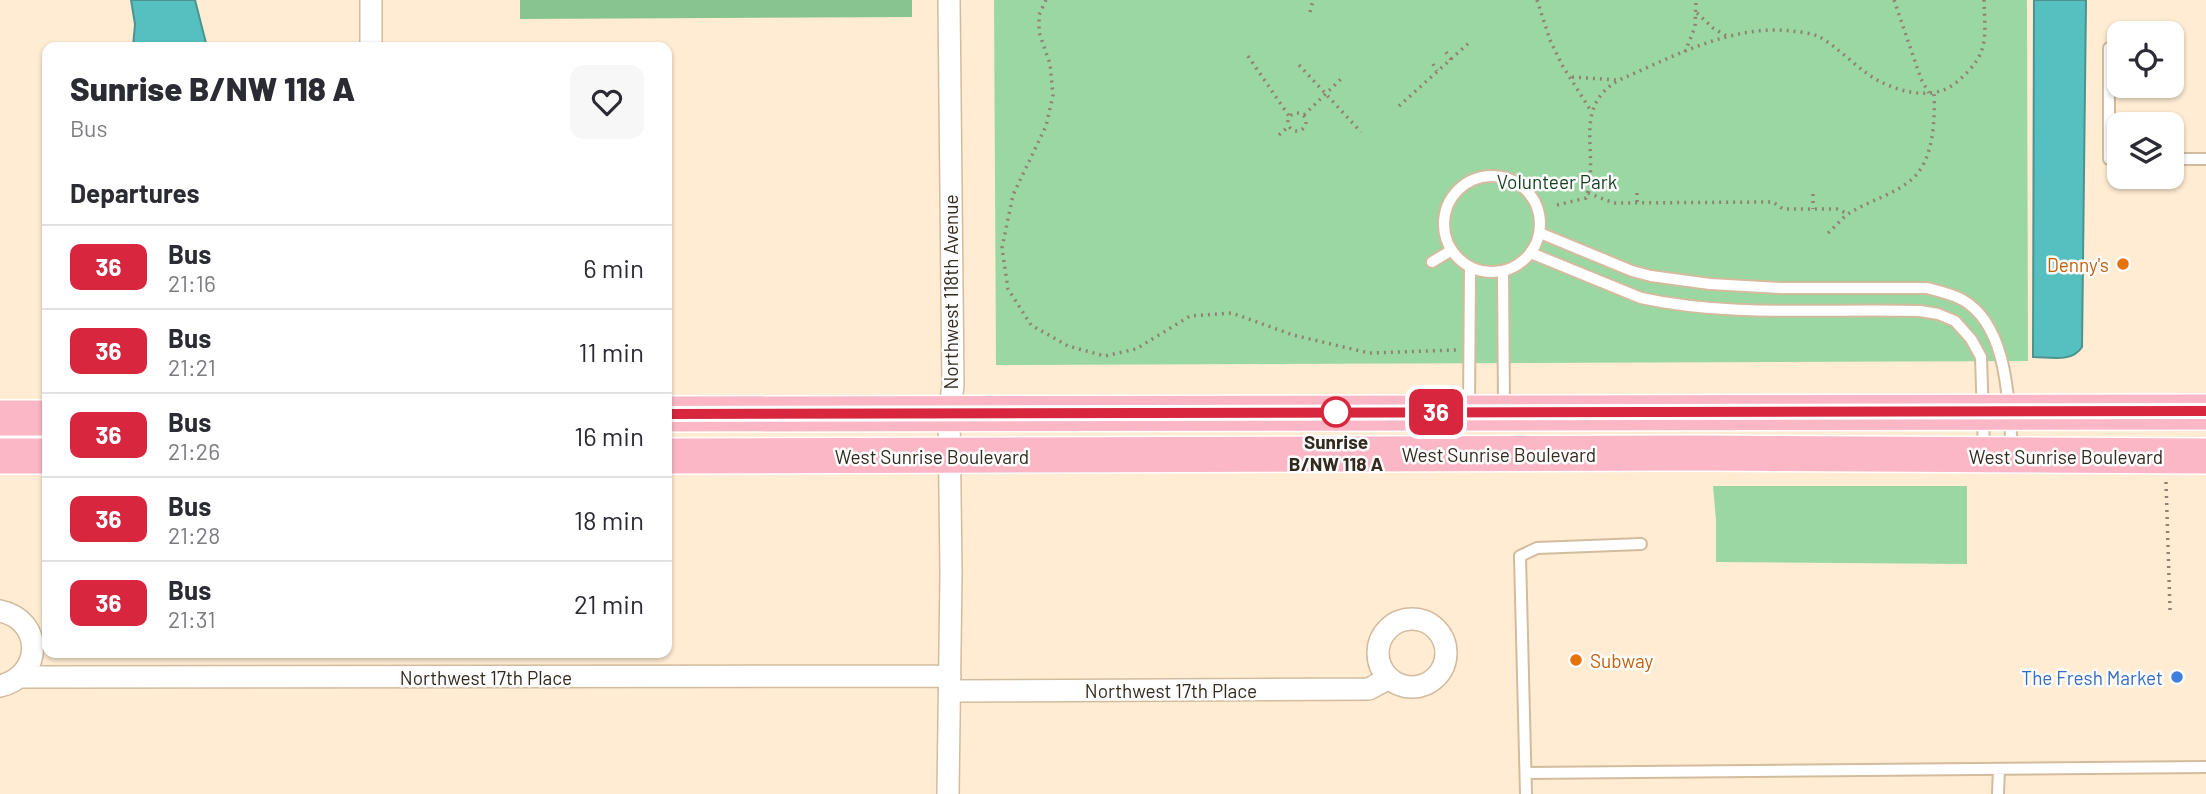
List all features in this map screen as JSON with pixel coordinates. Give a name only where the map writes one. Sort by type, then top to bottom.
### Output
[{"type":"highway","points":[[672,414],[2206,412]]},
{"type":"highway","points":[[0,418],[42,418]]},
{"type":"highway","name":"West Sunrise Boulevard","points":[[672,456],[1697,453],[2206,456]]},
{"type":"highway","points":[[0,456],[42,456]]},
{"type":"street","points":[[371,0],[371,42]]},
{"type":"street","name":"Northwest 118th Avenue","points":[[948,794],[949,412],[953,386],[949,0]]},
{"type":"street","points":[[0,611],[20,619],[28,629],[33,655],[21,677],[0,686]]},
{"type":"street","name":"Northwest 17th Place","points":[[21,677],[1368,689],[1389,678]]},
{"type":"lane","points":[[2184,159],[2206,159]]},
{"type":"lane","points":[[1479,177],[1502,177],[1522,186],[1532,197],[1538,208],[1540,233],[1531,253],[1519,264],[1503,271],[1486,272],[1470,267],[1457,258],[1444,233],[1443,219],[1454,193],[1465,183],[1479,177]]},
{"type":"lane","points":[[1540,233],[1624,268],[1651,276],[1710,284],[1781,288],[1927,289],[1964,301],[1980,315],[1990,331],[2006,378],[1996,413],[1998,456]]},
{"type":"lane","points":[[1432,262],[1452,250]]},
{"type":"lane","points":[[1531,253],[1642,298],[1661,303],[1757,312],[1920,311],[1955,321],[1971,339],[1981,357],[1996,413],[1998,456]]},
{"type":"lane","points":[[1469,412],[1470,267]]},
{"type":"lane","points":[[1503,271],[1504,412]]},
{"type":"lane","points":[[1526,794],[1520,556],[1537,548],[1642,544]]},
{"type":"lane","points":[[1526,773],[2206,767]]},
{"type":"lane","points":[[1998,769],[1998,794]]},
{"type":"path","points":[[1046,0],[1039,15],[1039,32],[1050,64],[1053,95],[1046,126],[1013,195],[1002,248],[1008,289],[1031,325],[1068,346],[1105,356],[1136,349],[1190,316],[1233,313],[1293,335],[1369,353],[1456,350]]},
{"type":"path","points":[[1310,12],[1313,0]]},
{"type":"path","points":[[1537,0],[1550,40],[1562,65],[1572,77],[1592,113]]},
{"type":"path","points":[[1685,52],[1695,27],[1696,0]]},
{"type":"path","points":[[1828,233],[1848,214],[1899,188],[1920,171],[1926,159],[1934,122],[1932,93],[1921,79],[1894,0]]},
{"type":"path","points":[[1557,205],[1586,198],[1590,186],[1592,113],[1595,99],[1619,80],[1728,37],[1752,31],[1789,30],[1815,35],[1842,51],[1882,83],[1911,93],[1932,93],[1954,85],[1974,67],[1985,46],[1984,0]]},
{"type":"path","points":[[1696,12],[1713,28],[1728,37]]},
{"type":"path","points":[[1399,106],[1471,41]]},
{"type":"path","points":[[1446,52],[1451,59]]},
{"type":"path","points":[[1248,56],[1289,116],[1289,127]]},
{"type":"path","points":[[1433,64],[1437,71]]},
{"type":"path","points":[[1299,65],[1361,132]]},
{"type":"path","points":[[1572,77],[1619,80]]},
{"type":"path","points":[[1304,115],[1342,79]]},
{"type":"path","points":[[1289,116],[1295,112],[1304,115]]},
{"type":"path","points":[[1289,127],[1297,131],[1303,129],[1306,121],[1304,115]]},
{"type":"path","points":[[1279,135],[1289,127]]},
{"type":"path","points":[[1588,193],[1614,203],[1773,202],[1783,209],[1837,209],[1848,214]]},
{"type":"path","points":[[1637,193],[1637,203]]},
{"type":"path","points":[[1745,194],[1745,203]]},
{"type":"path","points":[[1814,194],[1814,209]]},
{"type":"path","points":[[2166,456],[2170,610]]},
{"type":"green space","points":[[520,0],[912,0],[912,17],[520,19]]},
{"type":"green space","name":"Volunteer Park","points":[[994,0],[2027,0],[2028,361],[996,365]]},
{"type":"green space","points":[[1713,486],[1967,486],[1967,564],[1716,562]]},
{"type":"water","points":[[131,0],[195,0],[206,42],[133,42],[135,24]]},
{"type":"water","points":[[2034,0],[2086,0],[2082,347],[2073,355],[2060,358],[2033,357]]},
{"type":"bus line","name":"36","points":[[672,414],[2206,411]]},
{"type":"place","name":"Denny's","points":[[2123,264]]},
{"type":"place","name":"Sunrise B/NW 118 A","points":[[1336,412]]},
{"type":"place","name":"Subway","points":[[1576,660]]},
{"type":"place","name":"The Fresh Market","points":[[2177,677]]}]
